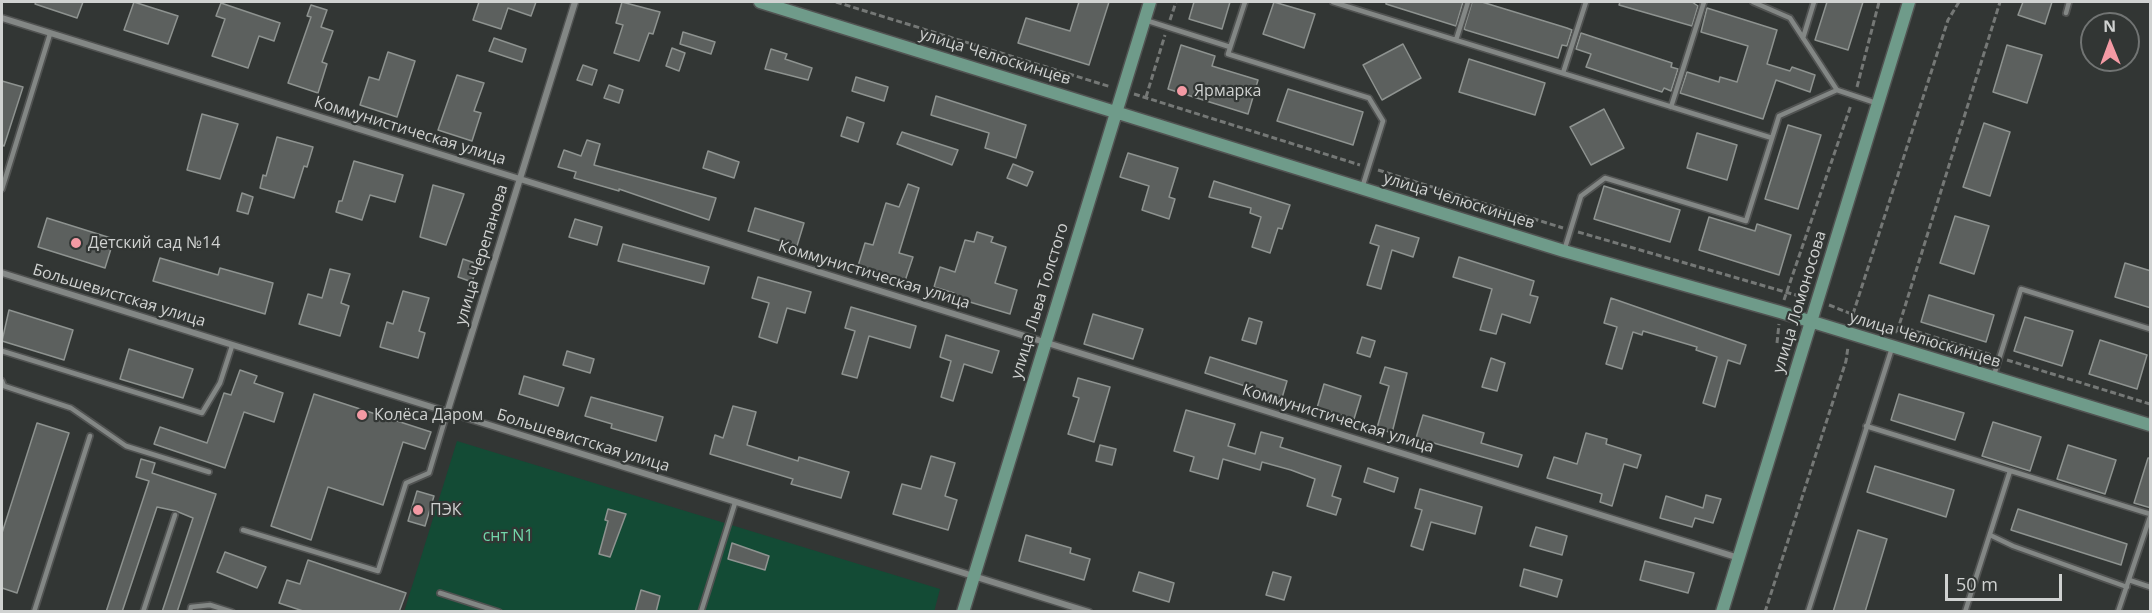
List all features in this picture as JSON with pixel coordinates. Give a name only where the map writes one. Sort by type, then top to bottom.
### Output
[{"type":"street","name":"улица Черепанова","points":[[447,413],[575,2]]},
{"type":"street","name":"улица Челюскинцев","points":[[760,2],[1564,251],[1780,312],[1892,348],[2151,425]]},
{"type":"street","name":"улица Льва Толстого","points":[[963,612],[1150,2]]},
{"type":"street","name":"улица Ломоносова","points":[[1722,612],[1910,2]]},
{"type":"street","name":"Коммунистическая улица","points":[[2,18],[1738,558]]},
{"type":"street","name":"Большевистская улица","points":[[2,273],[1089,612]]},
{"type":"lane","points":[[1245,2],[1228,54],[1369,98],[1383,121],[1362,188]]},
{"type":"lane","points":[[1333,2],[1772,138]]},
{"type":"lane","points":[[1355,8],[1357,2]]},
{"type":"lane","points":[[1456,40],[1468,2]]},
{"type":"lane","points":[[1563,73],[1586,2]]},
{"type":"lane","points":[[1671,107],[1704,2]]},
{"type":"lane","points":[[1753,2],[1790,18],[1837,90],[1879,104]]},
{"type":"lane","points":[[1803,38],[1815,2]]},
{"type":"lane","points":[[2066,13],[2069,2]]},
{"type":"lane","points":[[1144,20],[1230,47]]},
{"type":"lane","points":[[2,189],[50,34]]},
{"type":"lane","points":[[1564,251],[1581,196],[1605,178],[1746,221],[1779,116],[1837,90]]},
{"type":"lane","points":[[1993,378],[2021,289],[2151,329]]},
{"type":"lane","points":[[2,351],[202,413],[220,383],[232,346]]},
{"type":"lane","points":[[1808,612],[1892,348]]},
{"type":"lane","points":[[2,381],[4,386],[72,408],[126,446],[209,471]]},
{"type":"lane","points":[[243,530],[378,572],[406,483],[429,473],[447,413]]},
{"type":"lane","points":[[1866,426],[2151,516],[2118,612]]},
{"type":"lane","points":[[34,612],[90,436]]},
{"type":"lane","points":[[1965,612],[2010,471]]},
{"type":"lane","points":[[701,612],[735,503]]},
{"type":"lane","points":[[143,612],[175,515]]},
{"type":"lane","points":[[1990,535],[2127,587]]},
{"type":"lane","points":[[2129,580],[2151,587]]},
{"type":"lane","points":[[440,593],[499,612]]},
{"type":"lane","points":[[190,612],[191,607],[210,604],[232,612]]},
{"type":"path","points":[[1146,98],[1176,2]]},
{"type":"path","points":[[1777,343],[1780,312],[1854,96],[1879,2]]},
{"type":"path","points":[[1765,612],[1846,361],[1855,304],[1948,20],[1959,2]]},
{"type":"path","points":[[1892,348],[2000,2]]},
{"type":"path","points":[[1899,326],[2151,404]]},
{"type":"green space","name":"снт N1","points":[[457,441],[940,589],[934,612],[404,612]]},
{"type":"building","points":[[36,2],[83,2],[77,18],[35,4]]},
{"type":"building","points":[[134,2],[178,16],[168,44],[124,30]]},
{"type":"building","points":[[479,2],[536,2],[531,16],[508,8],[501,29],[473,20]]},
{"type":"building","points":[[622,2],[660,12],[653,34],[649,33],[639,61],[614,53],[623,25],[616,23]]},
{"type":"building","points":[[1079,2],[1109,2],[1089,65],[1018,43],[1026,18],[1070,31]]},
{"type":"building","points":[[1194,2],[1230,2],[1222,29],[1189,19]]},
{"type":"building","points":[[1274,2],[1315,14],[1304,48],[1263,34]]},
{"type":"building","points":[[1386,2],[1463,2],[1456,26],[1386,4]]},
{"type":"building","points":[[1472,2],[1482,2],[1572,30],[1567,46],[1562,45],[1558,58],[1466,30],[1464,29]]},
{"type":"building","points":[[1620,2],[1692,2],[1698,6],[1692,26],[1619,5]]},
{"type":"building","points":[[1827,2],[1863,2],[1848,50],[1815,40]]},
{"type":"building","points":[[2023,2],[2052,2],[2045,24],[2018,15]]},
{"type":"building","points":[[221,3],[280,23],[274,41],[259,36],[248,68],[212,56],[225,19],[216,16]]},
{"type":"building","points":[[311,5],[327,10],[321,27],[333,31],[322,62],[327,64],[318,93],[288,83],[311,17],[307,16]]},
{"type":"building","points":[[1707,8],[1777,30],[1767,64],[1790,71],[1792,67],[1815,75],[1810,92],[1776,80],[1763,119],[1680,93],[1687,72],[1719,82],[1720,77],[1737,82],[1748,46],[1701,32]]},
{"type":"building","points":[[683,32],[715,42],[711,54],[680,44]]},
{"type":"building","points":[[1581,33],[1672,63],[1671,67],[1678,69],[1671,91],[1664,88],[1662,92],[1586,67],[1591,54],[1576,49]]},
{"type":"building","points":[[494,38],[526,49],[522,62],[489,51]]},
{"type":"building","points":[[1403,44],[1421,78],[1382,100],[1363,65]]},
{"type":"building","points":[[1181,45],[1215,56],[1212,66],[1258,80],[1248,114],[1168,89]]},
{"type":"building","points":[[2007,45],[2042,55],[2027,103],[1993,92]]},
{"type":"building","points":[[672,48],[685,53],[679,71],[666,66]]},
{"type":"building","points":[[771,49],[787,54],[785,59],[812,68],[808,80],[765,69]]},
{"type":"building","points":[[388,52],[415,61],[397,117],[360,105],[369,77],[379,80]]},
{"type":"building","points":[[1469,59],[1545,83],[1535,115],[1459,92]]},
{"type":"building","points":[[583,65],[597,70],[592,85],[577,80]]},
{"type":"building","points":[[457,75],[484,83],[474,111],[481,113],[472,141],[438,130]]},
{"type":"building","points":[[856,77],[888,87],[884,101],[852,91]]},
{"type":"building","points":[[2,81],[23,87],[4,146],[2,145]]},
{"type":"building","points":[[609,85],[623,90],[619,103],[604,98]]},
{"type":"building","points":[[1288,89],[1363,112],[1353,145],[1277,121]]},
{"type":"building","points":[[936,96],[1026,125],[1016,158],[985,148],[989,133],[931,115]]},
{"type":"building","points":[[1604,109],[1624,148],[1591,165],[1570,127]]},
{"type":"building","points":[[202,114],[238,124],[220,179],[187,170]]},
{"type":"building","points":[[847,117],[864,123],[858,142],[841,136]]},
{"type":"building","points":[[1984,123],[2010,132],[1990,196],[1963,187]]},
{"type":"building","points":[[1788,125],[1821,135],[1798,209],[1765,199]]},
{"type":"building","points":[[902,132],[958,150],[952,165],[897,144]]},
{"type":"building","points":[[1697,133],[1737,145],[1727,180],[1687,168]]},
{"type":"building","points":[[277,137],[313,147],[307,167],[304,166],[294,198],[260,188],[263,175],[266,176]]},
{"type":"building","points":[[587,140],[600,144],[594,165],[716,198],[709,220],[619,189],[619,191],[574,178],[576,172],[558,167],[564,150],[581,156]]},
{"type":"building","points":[[708,151],[739,162],[734,178],[703,168]]},
{"type":"building","points":[[1128,153],[1178,168],[1169,197],[1175,199],[1169,219],[1142,210],[1149,186],[1120,177]]},
{"type":"building","points":[[354,161],[403,175],[395,202],[370,195],[362,220],[336,212],[339,201],[342,201]]},
{"type":"building","points":[[1013,164],[1033,172],[1027,186],[1007,178]]},
{"type":"building","points":[[1214,181],[1290,205],[1282,229],[1278,228],[1270,253],[1252,247],[1261,217],[1250,213],[1251,208],[1209,197]]},
{"type":"building","points":[[908,184],[919,188],[899,253],[913,257],[905,281],[858,266],[865,243],[873,245],[886,203],[899,207]]},
{"type":"building","points":[[433,185],[464,194],[446,245],[420,237]]},
{"type":"building","points":[[1604,186],[1680,210],[1670,242],[1594,219]]},
{"type":"building","points":[[242,193],[253,197],[248,214],[237,211]]},
{"type":"building","points":[[755,208],[804,223],[797,246],[748,231]]},
{"type":"building","points":[[1955,216],[1989,226],[1974,274],[1940,263]]},
{"type":"building","points":[[1709,217],[1755,231],[1757,224],[1791,235],[1779,275],[1699,250]]},
{"type":"building","name":"Детский сад №14","points":[[47,218],[114,239],[105,268],[38,247]]},
{"type":"building","points":[[575,219],[602,227],[597,245],[569,237]]},
{"type":"building","points":[[1376,225],[1419,238],[1413,257],[1392,250],[1381,289],[1367,285],[1379,246],[1370,243]]},
{"type":"building","points":[[977,232],[993,237],[991,242],[1006,247],[995,283],[1017,290],[1010,314],[953,297],[954,293],[934,287],[940,267],[955,272],[965,240],[974,242]]},
{"type":"building","points":[[623,244],[709,267],[704,284],[618,261]]},
{"type":"building","points":[[1459,257],[1534,281],[1530,295],[1538,297],[1530,323],[1502,314],[1496,334],[1480,330],[1492,289],[1453,277]]},
{"type":"building","points":[[160,258],[218,275],[220,268],[273,283],[265,314],[153,281]]},
{"type":"building","points":[[463,259],[478,264],[472,282],[458,277]]},
{"type":"building","points":[[2125,263],[2151,271],[2151,308],[2115,297]]},
{"type":"building","points":[[330,269],[350,274],[341,303],[349,306],[340,336],[299,324],[308,294],[322,298]]},
{"type":"building","points":[[758,277],[811,292],[805,313],[787,308],[777,343],[759,337],[769,303],[752,298]]},
{"type":"building","points":[[403,291],[429,298],[419,331],[425,333],[418,358],[380,347],[387,322],[393,324]]},
{"type":"building","points":[[1929,295],[1994,315],[1986,342],[1921,322]]},
{"type":"building","points":[[1611,298],[1746,345],[1740,364],[1728,360],[1715,407],[1703,403],[1717,357],[1696,350],[1697,347],[1643,331],[1642,335],[1633,332],[1622,369],[1606,364],[1617,327],[1604,323]]},
{"type":"building","points":[[851,307],[916,326],[910,348],[869,336],[857,378],[842,374],[855,331],[845,328]]},
{"type":"building","points":[[9,310],[73,330],[64,360],[2,341]]},
{"type":"building","points":[[1093,314],[1143,329],[1133,359],[1084,344]]},
{"type":"building","points":[[2025,317],[2073,331],[2062,366],[2014,351]]},
{"type":"building","points":[[1249,318],[1262,322],[1256,344],[1242,340]]},
{"type":"building","points":[[946,335],[999,351],[992,373],[964,364],[953,401],[941,397],[951,361],[940,357]]},
{"type":"building","points":[[1362,337],[1375,341],[1370,357],[1357,353]]},
{"type":"building","points":[[2100,340],[2147,355],[2137,389],[2089,374]]},
{"type":"building","points":[[129,349],[193,369],[183,398],[120,379]]},
{"type":"building","points":[[567,351],[594,359],[590,373],[563,365]]},
{"type":"building","points":[[1210,357],[1287,381],[1282,398],[1205,373]]},
{"type":"building","points":[[1491,358],[1505,363],[1497,391],[1482,387]]},
{"type":"building","points":[[1385,367],[1407,373],[1392,433],[1377,428],[1389,386],[1380,383]]},
{"type":"building","points":[[240,370],[257,376],[254,383],[283,393],[274,422],[244,412],[225,468],[154,444],[160,427],[207,443],[224,393],[231,395]]},
{"type":"building","points":[[524,376],[564,388],[558,406],[519,394]]},
{"type":"building","points":[[1078,378],[1110,387],[1094,442],[1068,434],[1079,398],[1073,396]]},
{"type":"building","points":[[1324,384],[1361,396],[1354,419],[1317,408]]},
{"type":"building","points":[[314,394],[431,432],[425,449],[403,442],[383,505],[328,487],[311,540],[271,526]]},
{"type":"building","points":[[1899,394],[1964,413],[1955,440],[1891,420]]},
{"type":"building","points":[[591,397],[663,417],[656,441],[611,428],[612,424],[585,416]]},
{"type":"building","points":[[733,406],[756,412],[747,445],[798,461],[799,457],[849,472],[841,498],[791,484],[793,479],[710,454],[715,435],[723,438]]},
{"type":"building","points":[[1186,410],[1235,424],[1228,446],[1255,454],[1261,432],[1283,438],[1280,447],[1341,466],[1332,496],[1341,499],[1336,515],[1307,506],[1315,479],[1291,470],[1262,462],[1260,470],[1223,459],[1218,479],[1190,471],[1194,457],[1174,451]]},
{"type":"building","points":[[1423,415],[1484,433],[1481,443],[1522,455],[1518,467],[1416,438]]},
{"type":"building","points":[[1993,422],[2041,437],[2030,471],[1982,456]]},
{"type":"building","points":[[37,423],[69,433],[17,593],[2,588],[2,533]]},
{"type":"building","points":[[1586,433],[1607,439],[1606,444],[1641,455],[1637,468],[1624,464],[1612,506],[1600,502],[1602,494],[1547,478],[1554,457],[1577,464]]},
{"type":"building","points":[[1100,445],[1116,449],[1112,465],[1096,461]]},
{"type":"building","points":[[2068,445],[2116,460],[2105,494],[2057,479]]},
{"type":"building","points":[[931,456],[955,463],[945,496],[957,500],[948,530],[893,514],[902,484],[921,489]]},
{"type":"building","points":[[2148,458],[2151,458],[2151,508],[2134,503]]},
{"type":"building","points":[[141,459],[155,463],[152,473],[216,494],[177,612],[162,612],[193,518],[157,507],[122,612],[106,612],[149,481],[136,477]]},
{"type":"building","points":[[1875,466],[1954,490],[1946,517],[1867,492]]},
{"type":"building","points":[[1368,468],[1398,478],[1394,492],[1364,482]]},
{"type":"building","points":[[1420,489],[1482,507],[1475,534],[1431,522],[1423,550],[1411,546],[1422,510],[1415,508]]},
{"type":"building","points":[[417,491],[434,496],[425,526],[408,521]]},
{"type":"building","points":[[1706,495],[1721,499],[1713,523],[1695,518],[1692,527],[1660,518],[1666,496],[1703,508]]},
{"type":"building","points":[[608,509],[626,514],[610,557],[599,554],[608,521],[605,520]]},
{"type":"building","points":[[2018,509],[2127,544],[2121,565],[2011,530]]},
{"type":"building","points":[[1536,527],[1567,536],[1562,555],[1530,546]]},
{"type":"building","points":[[1858,530],[1887,539],[1865,612],[1833,612]]},
{"type":"building","points":[[1026,535],[1071,548],[1070,553],[1090,559],[1084,580],[1019,561]]},
{"type":"building","points":[[732,543],[769,556],[765,570],[728,559]]},
{"type":"building","points":[[225,552],[266,567],[257,588],[217,572]]},
{"type":"building","points":[[308,560],[406,593],[399,612],[306,612],[279,603],[287,580],[300,584]]},
{"type":"building","points":[[1645,561],[1694,573],[1688,593],[1640,580]]},
{"type":"building","points":[[1524,569],[1562,580],[1557,597],[1520,586]]},
{"type":"building","points":[[1139,572],[1174,583],[1169,602],[1133,591]]},
{"type":"building","points":[[1273,572],[1291,577],[1284,600],[1266,595]]},
{"type":"building","points":[[641,590],[660,596],[656,612],[635,612]]},
{"type":"place","name":"Ярмарка","points":[[1182,91]]},
{"type":"place","name":"Детский сад №14","points":[[76,243]]},
{"type":"place","name":"Колёса Даром","points":[[362,415]]},
{"type":"place","name":"ПЭК","points":[[418,510]]}]
